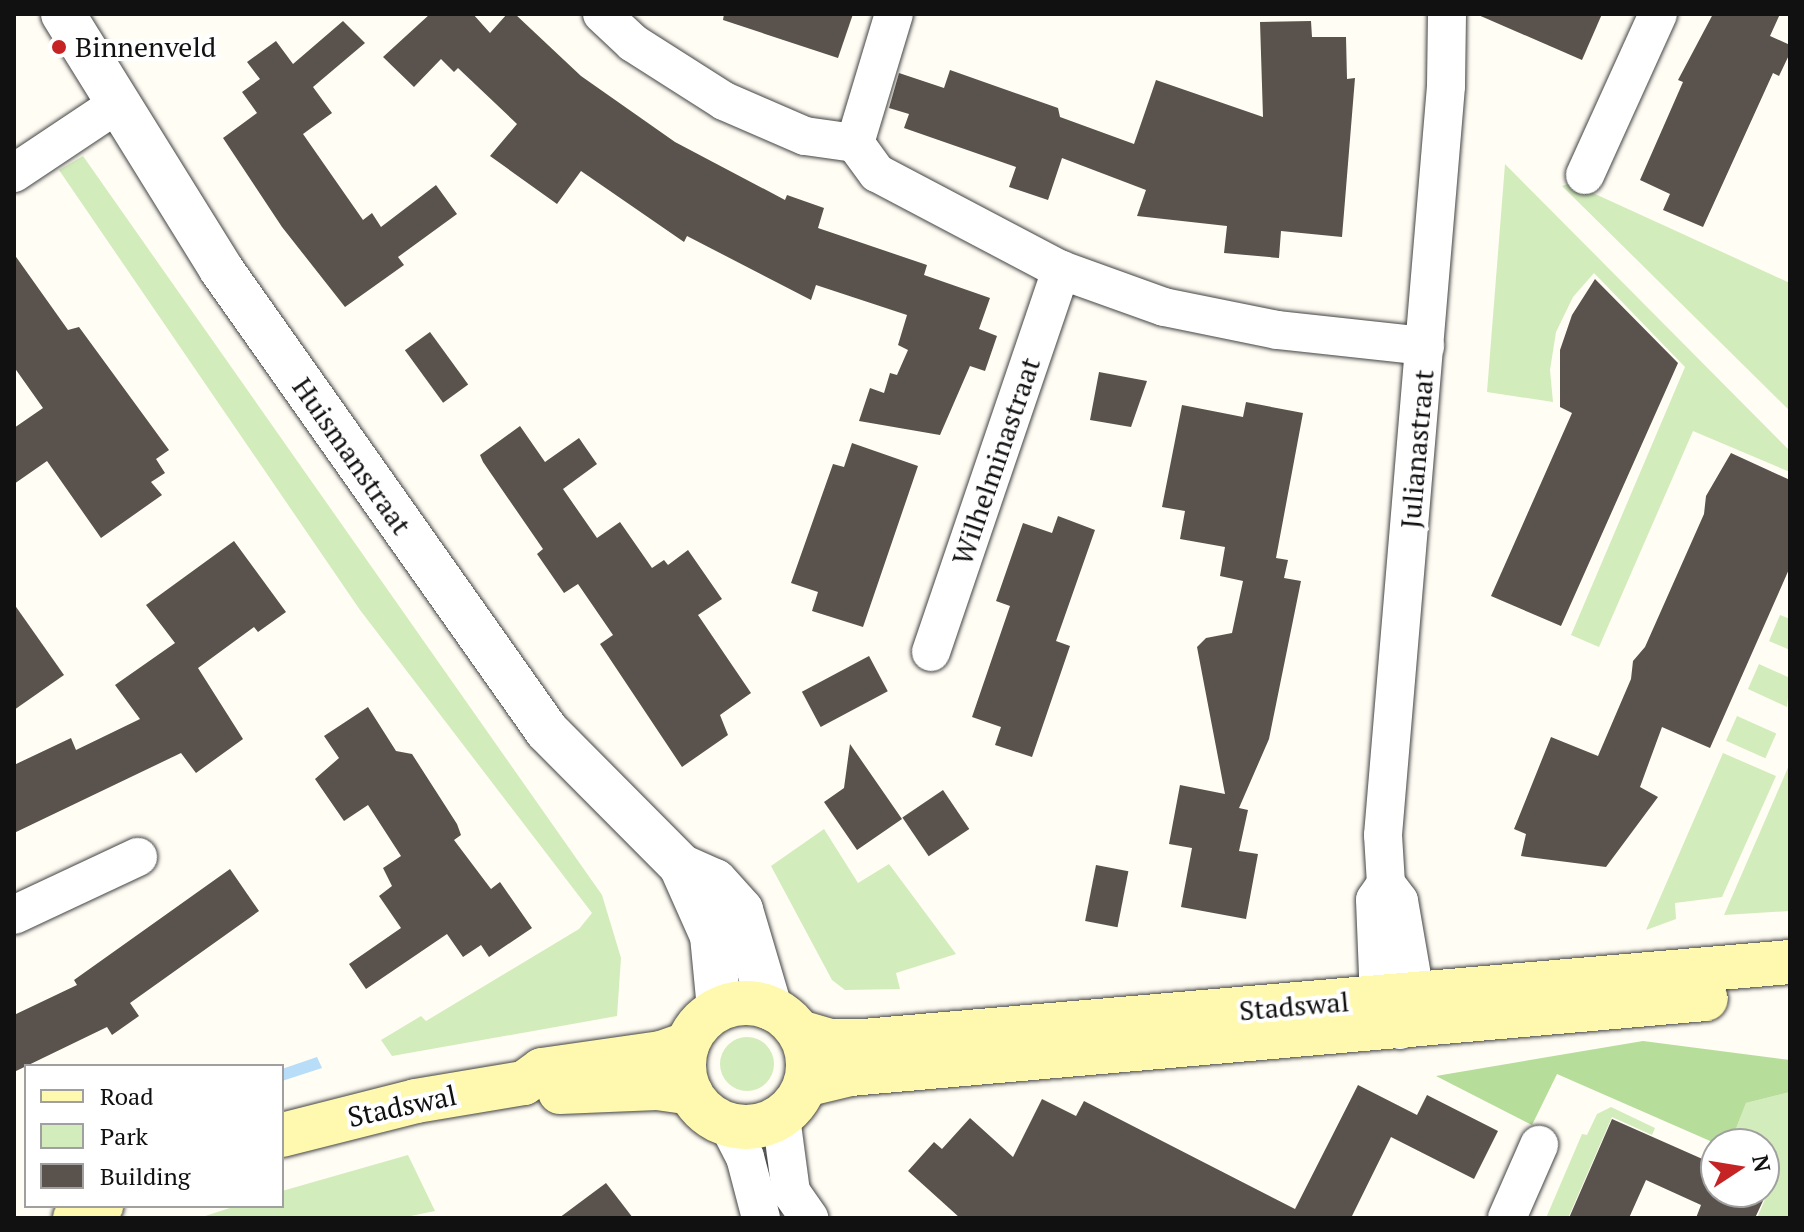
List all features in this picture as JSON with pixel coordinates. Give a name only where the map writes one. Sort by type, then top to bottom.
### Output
[{"type":"main road","name":"Stadswal","points":[[793,1101],[858,1073],[1790,962]]},
{"type":"main road","name":"Stadswal","points":[[785,1020],[853,1041],[1398,1008],[1790,989]]},
{"type":"main road","points":[[748,1003],[785,1020],[808,1058],[793,1101],[756,1127],[729,1126],[706,1114],[691,1093],[684,1069],[687,1044],[700,1023],[719,1009],[748,1003]]},
{"type":"main road","name":"Stadswal","points":[[284,1134],[416,1101],[524,1083],[542,1070],[661,1053],[687,1044]]},
{"type":"main road","name":"Stadswal","points":[[524,1083],[545,1093],[657,1088],[691,1093]]},
{"type":"main road","points":[[75,1218],[97,1208]]},
{"type":"street","name":"Huismanstraat","points":[[63,14],[116,105],[221,269],[523,700],[578,767],[681,866],[715,881],[741,910],[785,1020]]},
{"type":"street","points":[[602,14],[633,43],[724,101],[805,136],[855,143],[877,173],[1061,270],[1164,307],[1277,330],[1425,346]]},
{"type":"street","points":[[855,143],[894,14]]},
{"type":"street","name":"Julianastraat","points":[[1398,1008],[1399,901],[1386,884],[1385,804],[1425,346],[1447,14]]},
{"type":"street","points":[[1585,175],[1658,14]]},
{"type":"street","points":[[14,173],[116,105]]},
{"type":"street","name":"Wilhelminastraat","points":[[931,652],[1061,270]]},
{"type":"street","points":[[14,915],[138,857]]},
{"type":"street","name":"Huismanstraat","points":[[681,866],[712,936],[719,1009]]},
{"type":"street","points":[[793,1101],[791,1192],[809,1218]]},
{"type":"street","points":[[729,1126],[745,1157],[761,1218]]},
{"type":"street","points":[[1507,1218],[1539,1145]]},
{"type":"green space","points":[[83,156],[602,895],[621,958],[617,1016],[392,1056],[381,1040],[421,1016],[426,1021],[579,929],[592,913],[360,610],[59,170]]},
{"type":"green space","points":[[1505,164],[1790,451],[1790,472],[1693,431],[1599,647],[1571,635],[1685,367],[1594,273],[1573,297],[1556,332],[1550,370],[1553,402],[1487,392]]},
{"type":"green space","points":[[1571,183],[1790,283],[1790,411],[1562,186]]},
{"type":"green space","points":[[1780,615],[1790,619],[1790,650],[1769,641]]},
{"type":"green space","points":[[1759,664],[1790,678],[1787,707],[1748,689]]},
{"type":"green space","points":[[1737,716],[1776,733],[1765,758],[1726,741]]},
{"type":"green space","points":[[1723,753],[1776,776],[1722,897],[1675,903],[1676,919],[1646,930]]},
{"type":"green space","points":[[1790,763],[1790,911],[1724,915]]},
{"type":"green space","points":[[824,829],[858,883],[889,864],[956,954],[896,973],[900,989],[845,990],[832,980],[771,866]]},
{"type":"green space","points":[[747,1037],[758,1039],[766,1045],[772,1053],[772,1075],[766,1083],[758,1089],[747,1091],[736,1089],[728,1083],[722,1075],[720,1064],[722,1053],[728,1045],[736,1039]]},
{"type":"green space","points":[[1643,1041],[1790,1060],[1790,1092],[1746,1103],[1736,1128],[1700,1128],[1700,1137],[1557,1074],[1532,1125],[1436,1076]]},
{"type":"green space","points":[[1790,1092],[1790,1218],[1757,1218],[1761,1208],[1780,1208],[1780,1128],[1736,1128],[1746,1103]]},
{"type":"green space","points":[[1611,1107],[1655,1128],[1652,1135],[1612,1117],[1568,1218],[1546,1218],[1582,1134],[1587,1135],[1597,1114]]},
{"type":"green space","points":[[408,1155],[435,1211],[401,1218],[199,1218],[230,1208],[284,1208],[284,1190]]},
{"type":"water","points":[[317,1057],[322,1068],[284,1080],[284,1068]]},
{"type":"building","points":[[430,14],[473,14],[490,33],[507,14],[515,14],[581,76],[675,142],[785,200],[787,195],[824,208],[818,228],[927,265],[924,275],[990,298],[979,329],[997,336],[985,371],[970,366],[940,435],[859,421],[870,388],[884,393],[890,373],[897,375],[908,350],[898,345],[907,315],[816,285],[811,300],[687,236],[684,242],[581,171],[557,204],[490,156],[517,124],[458,68],[454,72],[441,59],[414,87],[383,57]]},
{"type":"building","points":[[724,14],[853,14],[838,58],[723,20]]},
{"type":"building","points":[[1476,14],[1602,14],[1582,60]]},
{"type":"building","points":[[1713,14],[1780,14],[1770,36],[1790,45],[1790,53],[1779,76],[1773,73],[1703,227],[1663,210],[1670,194],[1640,180],[1683,82],[1678,80]]},
{"type":"building","points":[[343,21],[365,43],[313,87],[332,113],[303,134],[363,220],[372,213],[381,227],[436,185],[457,214],[398,257],[404,265],[345,307],[282,227],[223,138],[257,113],[242,92],[260,79],[247,62],[276,41],[293,64]]},
{"type":"building","points":[[1311,21],[1312,37],[1346,37],[1347,79],[1355,78],[1342,237],[1281,231],[1279,258],[1224,253],[1227,226],[1137,216],[1146,190],[1062,158],[1048,200],[1009,187],[1016,167],[904,128],[909,114],[889,108],[899,73],[944,88],[950,70],[1058,108],[1060,117],[1134,144],[1156,80],[1263,117],[1260,22]]},
{"type":"building","points":[[14,254],[68,330],[79,327],[169,450],[156,459],[165,473],[151,482],[162,495],[101,538],[47,461],[14,484],[14,428],[43,408],[14,367]]},
{"type":"building","points":[[1595,279],[1678,363],[1561,626],[1491,596],[1572,413],[1560,407],[1560,350],[1572,315]]},
{"type":"building","points":[[430,332],[468,385],[443,403],[405,350]]},
{"type":"building","points":[[1099,372],[1147,381],[1131,427],[1090,420]]},
{"type":"building","points":[[1246,402],[1303,413],[1276,558],[1288,560],[1284,578],[1301,581],[1269,739],[1239,808],[1248,810],[1239,851],[1258,854],[1246,919],[1181,907],[1192,848],[1169,844],[1180,785],[1225,794],[1197,647],[1206,638],[1232,633],[1243,581],[1220,576],[1225,547],[1180,539],[1185,511],[1162,507],[1182,405],[1243,417]]},
{"type":"building","points":[[520,426],[545,462],[579,438],[597,464],[563,489],[597,538],[620,522],[652,568],[664,560],[668,565],[688,550],[722,599],[698,615],[751,693],[720,715],[728,735],[682,767],[600,644],[613,635],[578,584],[564,593],[537,554],[543,549],[483,462],[480,455]]},
{"type":"building","points":[[852,443],[918,466],[863,627],[812,611],[818,592],[791,583],[833,464],[844,467]]},
{"type":"building","points":[[1731,453],[1790,480],[1790,567],[1710,748],[1662,727],[1640,787],[1658,797],[1606,867],[1521,856],[1526,834],[1514,829],[1551,737],[1598,756],[1631,679],[1633,661],[1645,647],[1704,514],[1706,496]]},
{"type":"building","points":[[1058,516],[1095,530],[1056,641],[1070,646],[1032,757],[995,745],[1001,727],[972,717],[1010,606],[996,601],[1023,523],[1052,533]]},
{"type":"building","points":[[234,541],[286,612],[258,632],[254,627],[198,668],[243,739],[196,773],[181,753],[14,833],[14,765],[71,738],[76,750],[140,719],[115,685],[175,643],[146,605]]},
{"type":"building","points":[[14,604],[64,675],[14,710]]},
{"type":"building","points":[[869,656],[888,691],[821,727],[802,692]]},
{"type":"building","points":[[368,707],[396,751],[412,754],[457,824],[461,835],[454,840],[491,889],[500,882],[532,928],[489,957],[481,945],[463,957],[447,934],[366,989],[349,964],[401,928],[379,896],[392,886],[383,868],[401,856],[368,805],[344,821],[315,779],[339,758],[324,736]]},
{"type":"building","points":[[850,744],[902,819],[857,850],[824,802],[844,788]]},
{"type":"building","points":[[943,790],[969,829],[929,856],[902,817]]},
{"type":"building","points":[[1096,865],[1128,871],[1118,927],[1085,921]]},
{"type":"building","points":[[230,869],[259,911],[130,1003],[139,1016],[112,1035],[107,1027],[31,1064],[24,1064],[24,1067],[14,1072],[14,1015],[77,985],[74,980]]},
{"type":"building","points":[[1358,1085],[1417,1115],[1427,1095],[1498,1131],[1474,1179],[1391,1137],[1351,1218],[960,1218],[908,1171],[934,1142],[942,1149],[970,1118],[1013,1157],[1042,1099],[1076,1116],[1084,1101],[1295,1209]]},
{"type":"building","points":[[1612,1119],[1700,1158],[1700,1205],[1646,1180],[1629,1218],[1569,1218]]},
{"type":"building","points":[[606,1183],[633,1218],[559,1218]]},
{"type":"building","points":[[1700,1208],[1760,1208],[1755,1218],[1696,1218]]},
{"type":"place","name":"Binnenveld","points":[[59,47]]}]
